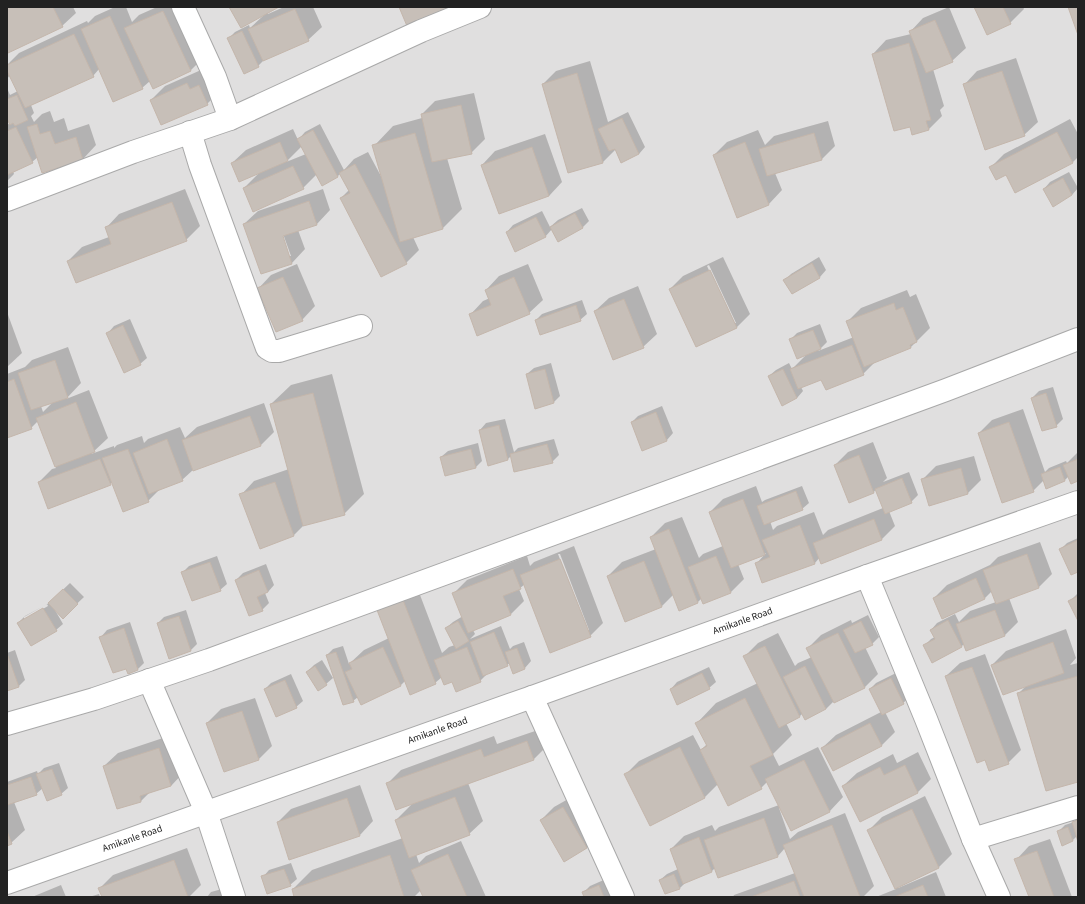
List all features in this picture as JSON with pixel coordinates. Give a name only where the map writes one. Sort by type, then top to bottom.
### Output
[{"type":"street","points":[[183,7],[215,77],[230,119]]},
{"type":"street","points":[[7,200],[133,152],[230,119],[421,30],[480,7]]},
{"type":"street","points":[[190,132],[202,172],[267,348],[272,351],[279,351],[361,326]]},
{"type":"street","points":[[7,724],[94,699],[216,657],[681,488],[1078,339]]},
{"type":"street","name":"Amikanle Road","points":[[7,883],[1078,502]]},
{"type":"street","points":[[867,576],[999,897]]},
{"type":"street","points":[[149,680],[206,812],[234,897]]},
{"type":"street","points":[[532,697],[623,897]]},
{"type":"street","points":[[974,839],[1078,807]]},
{"type":"shaded area","points":[[7,7],[1078,7],[1078,897],[7,897]]},
{"type":"building","points":[[7,7],[53,7],[63,27],[8,53]]},
{"type":"building","points":[[229,7],[279,7],[241,28]]},
{"type":"building","points":[[399,7],[454,7],[407,26]]},
{"type":"building","points":[[974,7],[1003,7],[1011,24],[987,35]]},
{"type":"building","points":[[1068,7],[1078,7],[1078,35]]},
{"type":"building","points":[[295,9],[309,41],[263,61],[248,29]]},
{"type":"building","points":[[163,11],[191,71],[153,89],[124,28]]},
{"type":"building","points":[[110,16],[143,89],[113,102],[81,29]]},
{"type":"building","points":[[935,20],[953,62],[926,73],[909,31]]},
{"type":"building","points":[[242,31],[259,67],[244,74],[227,38]]},
{"type":"building","points":[[74,34],[94,77],[25,108],[7,71],[7,65]]},
{"type":"building","points":[[909,43],[931,120],[926,121],[929,130],[912,135],[910,127],[894,131],[872,54]]},
{"type":"building","points":[[1002,71],[1025,136],[985,150],[963,84]]},
{"type":"building","points":[[577,73],[603,163],[568,173],[542,84]]},
{"type":"building","points":[[187,83],[190,89],[199,85],[208,105],[161,125],[150,100]]},
{"type":"building","points":[[17,95],[28,120],[15,126],[13,123],[10,125],[7,119],[7,99]]},
{"type":"building","points":[[461,105],[472,154],[432,162],[421,114]]},
{"type":"building","points":[[622,118],[639,154],[621,163],[615,149],[609,151],[598,129]]},
{"type":"building","points":[[37,124],[40,134],[50,131],[55,144],[76,137],[83,160],[42,173],[27,127]]},
{"type":"building","points":[[16,127],[33,163],[7,175],[7,131]]},
{"type":"building","points":[[313,130],[338,177],[322,186],[297,139]]},
{"type":"building","points":[[1057,132],[1073,163],[1015,193],[1006,175],[996,180],[989,167]]},
{"type":"building","points":[[415,133],[443,229],[400,242],[372,145]]},
{"type":"building","points":[[814,133],[822,160],[767,176],[759,149]]},
{"type":"building","points":[[280,142],[288,161],[239,182],[231,163]]},
{"type":"building","points":[[745,142],[769,205],[737,218],[713,155]]},
{"type":"building","points":[[532,147],[549,196],[499,214],[481,165]]},
{"type":"building","points":[[355,164],[407,264],[381,277],[340,198],[350,193],[339,173]]},
{"type":"building","points":[[293,166],[304,189],[253,212],[243,188]]},
{"type":"building","points":[[1063,178],[1072,195],[1053,207],[1043,189]]},
{"type":"building","points":[[309,201],[317,225],[283,236],[292,264],[261,274],[243,224]]},
{"type":"building","points":[[172,202],[187,241],[76,283],[67,261],[111,244],[105,227]]},
{"type":"building","points":[[575,213],[583,228],[558,242],[550,227]]},
{"type":"building","points":[[536,217],[546,237],[515,252],[506,232]]},
{"type":"building","points":[[812,263],[820,278],[792,294],[783,280]]},
{"type":"building","points":[[710,270],[737,328],[696,347],[669,289]]},
{"type":"building","points":[[283,277],[303,321],[276,332],[257,288]]},
{"type":"building","points":[[514,277],[530,314],[477,336],[469,314],[491,305],[485,290]]},
{"type":"building","points":[[624,299],[644,348],[613,360],[594,311]]},
{"type":"building","points":[[894,303],[896,310],[903,307],[917,342],[910,345],[911,348],[864,367],[846,321]]},
{"type":"building","points":[[576,305],[581,321],[540,335],[535,320]]},
{"type":"building","points":[[123,325],[141,365],[124,373],[106,333]]},
{"type":"building","points":[[813,330],[821,349],[797,359],[789,339]]},
{"type":"building","points":[[852,345],[864,375],[826,390],[821,380],[798,389],[790,369]]},
{"type":"building","points":[[55,360],[68,398],[31,410],[18,373]]},
{"type":"building","points":[[545,369],[554,403],[535,409],[526,374]]},
{"type":"building","points":[[783,369],[797,398],[782,406],[768,376]]},
{"type":"building","points":[[14,379],[32,429],[7,438],[7,382]]},
{"type":"building","points":[[313,393],[345,515],[303,526],[270,404]]},
{"type":"building","points":[[1046,393],[1057,427],[1042,431],[1031,398]]},
{"type":"building","points":[[76,402],[95,452],[55,467],[36,418]]},
{"type":"building","points":[[656,412],[667,441],[642,451],[631,422]]},
{"type":"building","points":[[250,416],[261,446],[193,471],[182,440]]},
{"type":"building","points":[[1009,422],[1034,492],[1002,503],[978,433]]},
{"type":"building","points":[[499,425],[508,460],[488,466],[479,430]]},
{"type":"building","points":[[167,439],[183,481],[149,494],[133,453]]},
{"type":"building","points":[[547,444],[553,463],[514,472],[510,454]]},
{"type":"building","points":[[128,449],[149,502],[123,512],[102,458]]},
{"type":"building","points":[[471,449],[476,468],[445,476],[440,457]]},
{"type":"building","points":[[859,455],[874,493],[849,503],[834,465]]},
{"type":"building","points":[[100,459],[111,485],[48,509],[38,482]]},
{"type":"building","points":[[1078,459],[1078,481],[1071,484],[1063,465]]},
{"type":"building","points":[[1060,467],[1065,481],[1046,489],[1041,474]]},
{"type":"building","points":[[961,468],[968,494],[929,506],[921,479]]},
{"type":"building","points":[[902,478],[912,503],[885,514],[875,489]]},
{"type":"building","points":[[275,482],[294,536],[260,549],[239,494]]},
{"type":"building","points":[[796,491],[803,510],[764,525],[757,506]]},
{"type":"building","points":[[743,499],[765,555],[731,568],[709,512]]},
{"type":"building","points":[[874,519],[882,540],[821,564],[813,543]]},
{"type":"building","points":[[800,525],[815,564],[762,583],[755,563],[770,557],[762,540]]},
{"type":"building","points":[[669,529],[698,603],[679,611],[650,537]]},
{"type":"building","points":[[1078,540],[1078,572],[1071,575],[1059,549]]},
{"type":"building","points":[[1027,554],[1039,588],[996,604],[983,570]]},
{"type":"building","points":[[716,556],[731,593],[703,604],[688,567]]},
{"type":"building","points":[[560,559],[591,637],[550,653],[520,575]]},
{"type":"building","points":[[644,561],[662,607],[625,622],[607,576]]},
{"type":"building","points":[[210,562],[221,591],[192,601],[181,572]]},
{"type":"building","points":[[513,569],[521,589],[503,596],[511,615],[468,633],[452,593]]},
{"type":"building","points":[[259,570],[268,592],[257,597],[263,611],[249,616],[235,580]]},
{"type":"building","points":[[976,578],[985,599],[942,619],[933,598]]},
{"type":"building","points":[[63,589],[78,604],[63,619],[48,603]]},
{"type":"building","points":[[1078,596],[1078,621],[1068,601]]},
{"type":"building","points":[[403,600],[436,684],[410,695],[377,610]]},
{"type":"building","points":[[43,608],[57,631],[31,646],[17,623]]},
{"type":"building","points":[[995,610],[1005,636],[966,651],[956,624]]},
{"type":"building","points":[[179,616],[191,651],[169,659],[157,623]]},
{"type":"building","points":[[948,620],[962,647],[932,663],[923,645],[935,639],[930,630]]},
{"type":"building","points":[[458,621],[469,641],[456,649],[445,628]]},
{"type":"building","points":[[861,621],[873,645],[855,653],[843,630]]},
{"type":"building","points":[[124,628],[138,670],[128,674],[126,669],[113,673],[99,637]]},
{"type":"building","points":[[494,632],[508,666],[483,676],[470,642]]},
{"type":"building","points":[[838,633],[865,688],[834,703],[806,648]]},
{"type":"building","points":[[1053,642],[1064,673],[1003,695],[991,665]]},
{"type":"building","points":[[765,646],[800,717],[779,728],[743,656]]},
{"type":"building","points":[[383,647],[401,686],[361,705],[345,672],[352,669],[349,663]]},
{"type":"building","points":[[467,647],[481,682],[456,692],[452,682],[444,685],[434,660]]},
{"type":"building","points":[[517,648],[525,669],[513,674],[505,652]]},
{"type":"building","points":[[336,652],[354,702],[343,705],[326,655]]},
{"type":"building","points":[[7,656],[19,687],[7,691]]},
{"type":"building","points":[[315,666],[327,685],[318,691],[306,672]]},
{"type":"building","points":[[805,666],[826,709],[805,720],[783,677]]},
{"type":"building","points":[[972,667],[1009,764],[989,771],[985,760],[977,763],[945,676]]},
{"type":"building","points":[[702,673],[710,689],[677,705],[670,689]]},
{"type":"building","points":[[1078,676],[1078,782],[1046,791],[1017,693]]},
{"type":"building","points":[[891,678],[904,704],[882,715],[869,689]]},
{"type":"building","points":[[285,680],[297,708],[276,717],[264,689]]},
{"type":"building","points":[[745,698],[773,755],[750,766],[762,789],[728,806],[700,750],[707,746],[695,723]]},
{"type":"building","points":[[242,711],[259,760],[224,772],[206,723]]},
{"type":"building","points":[[870,723],[882,746],[833,771],[821,748]]},
{"type":"building","points":[[527,741],[534,760],[396,810],[386,783],[481,749],[484,757]]},
{"type":"building","points":[[680,747],[705,798],[650,826],[624,774]]},
{"type":"building","points":[[159,748],[171,786],[140,796],[141,802],[117,809],[103,766]]},
{"type":"building","points":[[804,760],[830,812],[791,831],[765,779]]},
{"type":"building","points":[[905,765],[918,793],[860,822],[842,786],[880,767],[884,775]]},
{"type":"building","points":[[52,769],[62,795],[47,801],[36,774]]},
{"type":"building","points":[[31,777],[37,795],[7,805],[7,785]]},
{"type":"building","points":[[455,797],[470,835],[409,858],[395,820]]},
{"type":"building","points":[[347,798],[360,836],[289,860],[277,822]]},
{"type":"building","points":[[563,807],[587,848],[564,862],[540,820]]},
{"type":"building","points":[[912,809],[939,868],[895,889],[867,830]]},
{"type":"building","points":[[764,818],[778,857],[718,878],[704,840]]},
{"type":"building","points":[[1078,820],[1078,842],[1072,822]]},
{"type":"building","points":[[832,825],[860,897],[804,897],[783,845]]},
{"type":"building","points":[[1068,827],[1073,841],[1062,846],[1057,831]]},
{"type":"building","points":[[7,831],[12,844],[7,846]]},
{"type":"building","points":[[699,837],[712,872],[683,884],[670,849]]},
{"type":"building","points":[[1037,851],[1054,897],[1029,897],[1014,859]]},
{"type":"building","points":[[448,854],[467,897],[423,897],[411,870]]},
{"type":"building","points":[[390,855],[404,897],[294,897],[292,889]]},
{"type":"building","points":[[174,860],[188,897],[102,897],[98,888]]},
{"type":"building","points":[[284,869],[291,886],[267,894],[261,876]]},
{"type":"building","points":[[674,874],[680,889],[665,894],[659,880]]},
{"type":"building","points":[[794,881],[800,897],[751,897]]},
{"type":"building","points":[[599,885],[604,897],[584,897],[582,892]]},
{"type":"building","points":[[923,885],[928,897],[894,897]]}]
